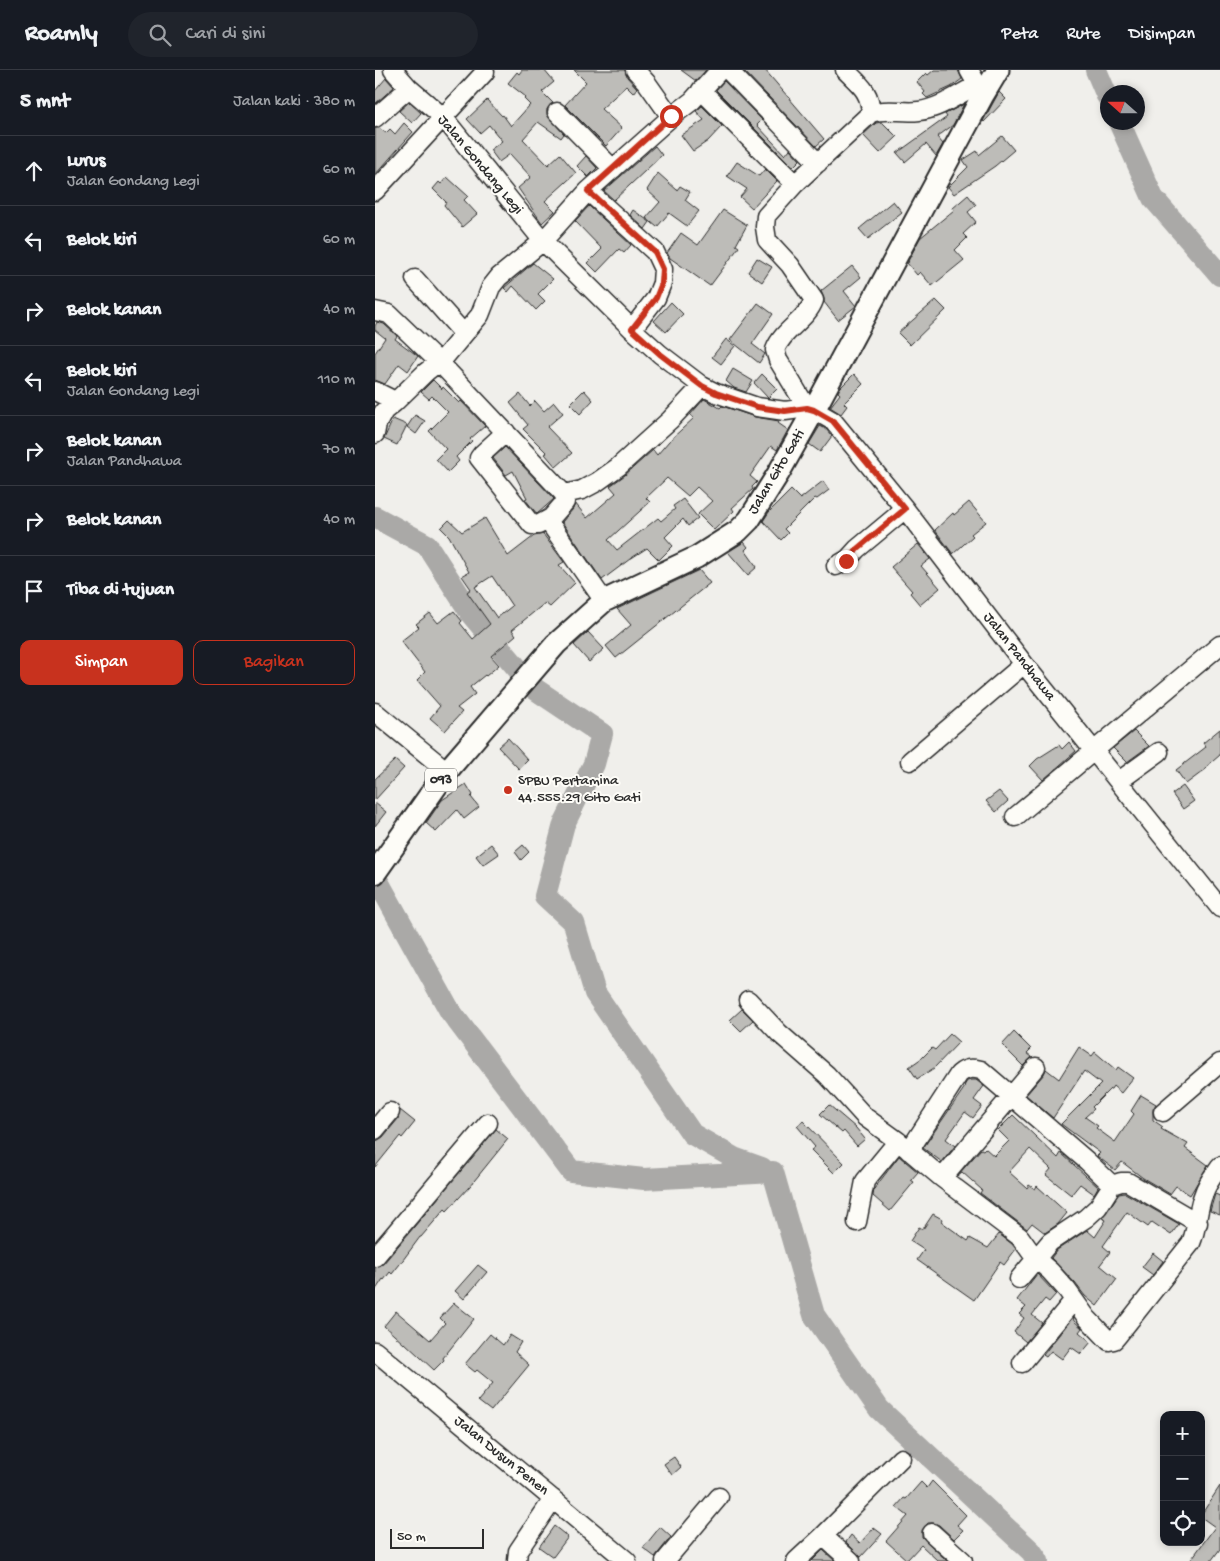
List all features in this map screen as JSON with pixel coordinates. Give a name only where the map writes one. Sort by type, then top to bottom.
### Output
[{"type":"main road","name":"Jalan Gito Gati","points":[[375,872],[447,771],[555,644],[604,601],[697,557],[738,531],[757,508],[811,409],[976,83],[999,70]]},
{"type":"street","name":"Jalan Gondang Legi","points":[[393,70],[409,88],[443,117],[543,241],[660,354],[702,386],[716,393],[757,407],[785,411],[811,409]]},
{"type":"street","points":[[635,70],[671,116]]},
{"type":"street","points":[[375,434],[382,413],[439,362],[464,334],[481,312],[495,282],[523,256],[543,241],[588,191],[613,168],[671,116],[692,101],[720,70]]},
{"type":"street","points":[[728,70],[815,159]]},
{"type":"street","points":[[845,70],[865,90],[870,100],[871,114]]},
{"type":"street","points":[[375,191],[485,72]]},
{"type":"street","points":[[811,409],[778,360],[775,350],[788,330],[811,308],[814,300],[790,265],[767,240],[765,227],[767,216],[815,159],[871,114],[880,110],[902,112],[929,110],[976,83]]},
{"type":"street","points":[[375,118],[409,88]]},
{"type":"street","points":[[701,90],[795,184]]},
{"type":"street","points":[[557,112],[613,168]]},
{"type":"street","points":[[588,191],[655,252],[663,269],[662,283],[656,298],[632,329]]},
{"type":"street","points":[[415,279],[464,334]]},
{"type":"street","points":[[375,311],[389,314],[439,362],[506,432],[564,494],[565,502],[551,518],[538,525],[532,525],[479,458],[506,432]]},
{"type":"street","points":[[564,494],[582,490],[618,468],[670,420],[702,386]]},
{"type":"street","points":[[375,391],[389,398],[394,403]]},
{"type":"street","name":"Jalan Pandhawa","points":[[811,409],[833,421],[905,509],[1024,664],[1220,908]]},
{"type":"street","points":[[836,566],[848,559],[857,549],[905,509]]},
{"type":"street","points":[[551,518],[551,525],[604,601]]},
{"type":"street","points":[[1015,817],[1220,645]]},
{"type":"street","points":[[910,762],[1024,664]]},
{"type":"street","points":[[375,712],[447,771]]},
{"type":"street","points":[[1119,781],[1159,752]]},
{"type":"street","points":[[748,1000],[779,1033],[827,1075],[865,1117],[1020,1237],[1035,1258],[1050,1271],[1101,1334],[1109,1341],[1114,1340],[1191,1243],[1198,1223],[1203,1195],[1208,1183],[1220,1166]]},
{"type":"street","points":[[1163,1112],[1220,1063]]},
{"type":"street","points":[[942,1178],[1037,1067]]},
{"type":"street","points":[[857,1222],[865,1181],[903,1146],[959,1074],[964,1070],[972,1068],[981,1070],[1087,1161],[1112,1185]]},
{"type":"street","points":[[375,1130],[390,1112]]},
{"type":"street","points":[[375,1257],[488,1123]]},
{"type":"street","points":[[1019,1278],[1050,1242],[1086,1218],[1098,1207],[1112,1185],[1121,1182],[1128,1182],[1198,1223]]},
{"type":"street","points":[[1022,1363],[1074,1300]]},
{"type":"street","name":"Jalan Dusun Penen","points":[[375,1351],[627,1561]]},
{"type":"street","points":[[796,1561],[901,1458]]},
{"type":"street","points":[[665,1561],[719,1497]]},
{"type":"street","points":[[517,1561],[519,1551],[553,1499]]},
{"type":"street","points":[[932,1533],[963,1561]]},
{"type":"street","points":[[823,1536],[851,1561]]},
{"type":"building","points":[[522,70],[544,70],[554,82],[542,92],[553,103],[547,109],[547,115],[564,134],[561,138],[538,122],[523,139],[548,165],[560,154],[576,173],[545,201],[555,211],[542,223],[518,188],[531,177],[510,154],[499,162],[490,150],[502,141],[489,125],[480,133],[467,119],[487,100],[503,115],[511,126],[530,105],[524,99],[526,97],[508,83],[517,72],[519,74]]},
{"type":"building","points":[[574,70],[625,70],[627,77],[637,88],[633,93],[626,86],[601,109],[622,128],[606,146],[565,105],[586,82]]},
{"type":"building","points":[[681,70],[706,70],[696,81]]},
{"type":"building","points":[[743,70],[765,70],[824,139],[816,146]]},
{"type":"building","points":[[934,70],[958,70],[962,79],[951,87],[927,98],[917,82],[926,73],[928,75]]},
{"type":"building","points":[[386,78],[394,87],[375,104],[375,91]]},
{"type":"building","points":[[724,81],[762,120],[757,125],[785,155],[790,149],[800,160],[793,167],[716,90]]},
{"type":"building","points":[[999,92],[1006,99],[984,122],[983,121]]},
{"type":"building","points":[[409,102],[421,113],[412,123],[399,111]]},
{"type":"building","points":[[964,104],[953,125],[937,137],[943,144],[936,156],[926,144],[905,162],[897,153],[947,117],[945,114]]},
{"type":"building","points":[[702,106],[722,126],[708,141],[693,151],[681,135],[704,120],[696,111]]},
{"type":"building","points":[[882,122],[897,137],[880,153],[863,135],[876,123]]},
{"type":"building","points":[[404,123],[413,132],[375,175],[375,128],[379,128],[386,133],[390,129],[395,134]]},
{"type":"building","points":[[1002,136],[1014,150],[995,166],[954,194],[948,187],[968,167],[963,160],[977,151],[979,155]]},
{"type":"building","points":[[655,146],[662,155],[614,200],[604,191]]},
{"type":"building","points":[[586,156],[597,168],[588,177],[577,166]]},
{"type":"building","points":[[737,162],[759,176],[765,169],[777,181],[752,208],[740,197],[747,189],[727,176]]},
{"type":"building","points":[[658,173],[677,190],[680,186],[690,192],[685,200],[699,211],[687,226],[669,213],[657,227],[646,218],[660,202],[647,190]]},
{"type":"building","points":[[447,177],[468,196],[464,200],[477,214],[462,227],[444,205],[446,202],[433,189]]},
{"type":"building","points":[[968,195],[976,205],[968,212],[976,222],[963,234],[967,238],[955,250],[964,260],[932,286],[920,272],[917,275],[907,263],[920,238],[954,210],[953,208]]},
{"type":"building","points":[[893,201],[902,212],[868,239],[859,229]]},
{"type":"building","points":[[589,206],[631,245],[624,253],[619,249],[597,272],[588,263],[602,249],[575,221]]},
{"type":"building","points":[[633,210],[650,222],[645,229],[630,215]]},
{"type":"building","points":[[723,210],[747,225],[736,245],[739,247],[710,286],[670,258],[667,253],[681,233],[698,245]]},
{"type":"building","points":[[757,258],[772,267],[762,282],[748,272]]},
{"type":"building","points":[[533,263],[553,279],[538,294],[545,301],[536,310],[513,286],[508,292],[504,288]]},
{"type":"building","points":[[852,266],[861,277],[844,291],[856,306],[838,320],[824,302],[821,291]]},
{"type":"building","points":[[936,300],[946,310],[910,345],[898,333]]},
{"type":"building","points":[[671,302],[683,314],[666,332],[654,321]]},
{"type":"building","points":[[758,303],[773,314],[752,344],[765,354],[759,363],[730,340]]},
{"type":"building","points":[[377,322],[384,324],[397,336],[395,339],[418,356],[408,371],[399,364],[385,384],[375,380],[375,353],[385,338],[375,330]]},
{"type":"building","points":[[726,339],[735,346],[721,364],[712,357]]},
{"type":"building","points":[[733,369],[753,381],[746,392],[734,388],[726,381]]},
{"type":"building","points":[[762,374],[777,389],[768,398],[754,383]]},
{"type":"building","points":[[854,374],[863,384],[844,403],[847,406],[841,414],[830,407],[840,394],[838,392],[840,388]]},
{"type":"building","points":[[433,380],[459,403],[461,401],[485,426],[470,439],[472,441],[456,457],[459,461],[448,472],[436,459],[446,449],[429,431],[448,412],[432,396],[429,399],[421,392]]},
{"type":"building","points":[[584,390],[593,400],[580,414],[570,404]]},
{"type":"building","points":[[520,394],[530,406],[535,401],[544,411],[554,402],[563,413],[547,427],[572,453],[556,467],[545,454],[547,453],[523,429],[528,425],[510,403]]},
{"type":"building","points":[[704,399],[720,408],[722,406],[755,417],[779,421],[778,423],[788,430],[777,450],[771,446],[750,476],[757,482],[752,487],[753,489],[732,508],[734,511],[714,530],[698,514],[712,501],[697,487],[688,496],[667,478],[646,498],[650,502],[608,540],[617,550],[658,518],[661,521],[675,509],[673,506],[683,499],[698,518],[688,526],[683,519],[665,537],[673,546],[659,560],[647,548],[602,580],[562,522],[573,509],[575,503],[587,518],[616,493],[610,486],[653,450],[657,455],[694,418],[690,415]]},
{"type":"building","points":[[415,415],[425,421],[416,434],[407,427]]},
{"type":"building","points":[[393,419],[407,425],[397,445],[384,439]]},
{"type":"building","points":[[820,426],[826,429],[832,436],[820,452],[809,444]]},
{"type":"building","points":[[505,447],[554,499],[537,514],[525,499],[527,498],[513,471],[506,475],[493,458]]},
{"type":"building","points":[[823,481],[829,490],[817,499],[815,498],[784,529],[788,533],[781,540],[763,521],[769,512],[791,490],[800,499]]},
{"type":"building","points":[[969,502],[986,522],[971,534],[973,536],[953,554],[935,530],[953,513],[954,515]]},
{"type":"building","points":[[485,518],[508,556],[534,536],[543,534],[564,562],[559,565],[575,583],[550,607],[545,603],[512,630],[516,635],[491,656],[499,665],[470,687],[475,694],[457,708],[462,712],[445,731],[430,718],[440,706],[417,680],[425,672],[401,641],[419,627],[416,624],[430,613],[438,623],[454,611],[462,621],[460,623],[473,639],[490,624],[467,592],[471,589],[462,576],[469,572],[449,536],[441,528],[449,520],[462,532]],"holes":[[[492,576],[512,606],[497,618],[475,587]]]},
{"type":"building","points":[[744,542],[748,547],[745,550],[757,567],[748,575],[728,552]]},
{"type":"building","points":[[918,544],[930,559],[921,566],[940,588],[920,605],[910,593],[912,591],[891,567]]},
{"type":"building","points":[[699,570],[710,583],[616,658],[606,646],[631,625],[617,609]]},
{"type":"building","points":[[588,632],[604,649],[589,662],[574,645]]},
{"type":"building","points":[[1220,729],[1220,755],[1206,769],[1186,784],[1176,770],[1206,747],[1203,743]]},
{"type":"building","points":[[1134,731],[1149,746],[1127,762],[1113,748]]},
{"type":"building","points":[[508,738],[528,760],[519,769],[498,747]]},
{"type":"building","points":[[1069,742],[1076,751],[1043,780],[1030,766],[1037,759],[1059,745],[1062,749]]},
{"type":"building","points":[[395,760],[404,768],[375,800],[375,779]]},
{"type":"building","points":[[466,784],[473,795],[471,797],[479,807],[464,819],[457,810],[436,832],[426,823],[442,800]]},
{"type":"building","points":[[1183,786],[1194,801],[1183,809],[1172,794]]},
{"type":"building","points":[[999,791],[1008,801],[996,812],[986,801]]},
{"type":"building","points":[[375,803],[386,812],[375,826]]},
{"type":"building","points":[[491,844],[499,854],[483,865],[476,856]]},
{"type":"building","points":[[523,845],[529,852],[521,860],[515,852]]},
{"type":"building","points":[[742,1009],[753,1020],[741,1031],[730,1020]]},
{"type":"building","points":[[1014,1032],[1031,1049],[1027,1053],[1032,1057],[1023,1066],[1002,1045]]},
{"type":"building","points":[[950,1034],[959,1042],[934,1068],[917,1079],[909,1067],[932,1048],[935,1050]]},
{"type":"building","points":[[1079,1047],[1092,1056],[1095,1052],[1116,1070],[1118,1067],[1133,1078],[1121,1093],[1113,1086],[1092,1107],[1094,1109],[1085,1117],[1115,1142],[1134,1114],[1131,1111],[1141,1095],[1156,1104],[1153,1109],[1153,1120],[1163,1127],[1161,1129],[1188,1144],[1185,1148],[1208,1165],[1190,1195],[1176,1186],[1170,1194],[1143,1178],[1122,1162],[1115,1170],[1097,1156],[1100,1153],[1061,1124],[1101,1084],[1084,1071],[1053,1118],[1026,1095],[1046,1069],[1059,1079]]},
{"type":"building","points":[[976,1080],[984,1086],[974,1100],[982,1106],[973,1118],[965,1112],[946,1139],[955,1146],[942,1162],[923,1148],[965,1087],[967,1081]]},
{"type":"building","points":[[829,1105],[856,1128],[865,1139],[857,1146],[844,1131],[842,1133],[820,1114]]},
{"type":"building","points":[[400,1110],[415,1122],[402,1138],[400,1136],[375,1167],[375,1142],[383,1137],[398,1119]]},
{"type":"building","points":[[1013,1115],[1058,1158],[1061,1153],[1098,1187],[1094,1194],[1080,1184],[1071,1195],[1046,1175],[1051,1169],[1030,1149],[1009,1172],[1027,1188],[1029,1185],[1035,1189],[1037,1186],[1067,1213],[1058,1224],[1045,1233],[1032,1223],[1027,1229],[980,1193],[982,1190],[962,1172],[957,1176],[981,1149],[985,1148],[994,1156],[1009,1141],[998,1130]]},
{"type":"building","points":[[803,1121],[844,1163],[834,1173],[811,1150],[815,1147],[797,1126]]},
{"type":"building","points":[[496,1129],[508,1139],[470,1186],[447,1211],[445,1209],[420,1237],[392,1274],[390,1272],[375,1291],[375,1267],[383,1264]]},
{"type":"building","points":[[899,1156],[918,1172],[911,1180],[914,1182],[890,1211],[873,1196],[874,1189]]},
{"type":"building","points":[[1125,1193],[1179,1224],[1171,1235],[1152,1222],[1148,1227],[1127,1212],[1103,1246],[1110,1252],[1100,1265],[1117,1279],[1097,1306],[1085,1296],[1051,1258],[1057,1250],[1087,1230],[1095,1237],[1106,1220],[1102,1218],[1119,1194]]},
{"type":"building","points":[[1215,1194],[1220,1196],[1220,1215],[1210,1211]]},
{"type":"building","points":[[933,1214],[942,1219],[941,1221],[968,1241],[970,1238],[988,1248],[999,1234],[1016,1249],[1004,1265],[1000,1262],[974,1300],[917,1260],[924,1250],[910,1241],[919,1227],[923,1229]]},
{"type":"building","points":[[1153,1253],[1163,1261],[1153,1275],[1142,1267]]},
{"type":"building","points":[[478,1265],[487,1272],[464,1299],[455,1291]]},
{"type":"building","points":[[1037,1274],[1056,1294],[1049,1302],[1045,1299],[1032,1315],[1042,1323],[1026,1342],[1014,1332],[1024,1318],[1019,1314],[1026,1307],[1017,1300]]},
{"type":"building","points":[[454,1303],[474,1319],[443,1358],[444,1360],[434,1370],[384,1326],[396,1311],[430,1340],[445,1323],[440,1318]]},
{"type":"building","points":[[1073,1317],[1074,1321],[1082,1328],[1079,1332],[1091,1342],[1081,1354],[1071,1347],[1062,1359],[1051,1351],[1046,1357],[1043,1355]]},
{"type":"building","points":[[490,1334],[503,1345],[510,1335],[521,1342],[515,1352],[529,1365],[491,1411],[478,1401],[493,1383],[477,1370],[475,1372],[465,1364]]},
{"type":"building","points":[[674,1457],[681,1467],[672,1475],[664,1464]]},
{"type":"building","points":[[932,1481],[966,1515],[957,1525],[963,1530],[954,1539],[939,1525],[928,1523],[922,1530],[922,1537],[947,1561],[938,1561],[921,1545],[907,1560],[886,1541],[908,1516],[896,1507],[921,1482],[927,1488]]},
{"type":"building","points":[[1220,1486],[1220,1549],[1211,1561],[1190,1561],[1201,1546],[1205,1546],[1205,1541],[1215,1527],[1205,1520],[1205,1509]]},
{"type":"building","points":[[554,1526],[568,1537],[553,1557],[539,1547]]},
{"type":"building","points":[[660,1527],[671,1537],[655,1557],[643,1548]]},
{"type":"building","points":[[874,1528],[882,1534],[861,1557],[846,1542],[851,1535],[860,1543]]},
{"type":"building","points":[[823,1550],[835,1561],[812,1561]]},
{"type":"waterway","points":[[1096,70],[1102,85]]},
{"type":"waterway","points":[[1123,130],[1153,198],[1220,275]]},
{"type":"waterway","points":[[375,517],[427,545],[472,615],[535,689],[602,734],[594,764],[564,824],[545,896],[574,923],[595,993],[692,1134],[734,1158],[762,1168]]},
{"type":"waterway","points":[[375,876],[450,1011],[571,1171],[644,1179],[773,1172],[814,1315],[879,1409],[1031,1551],[1038,1561]]},
{"type":"place","name":"SPBU Pertamina 44.555.29 Gito Gati","points":[[508,790]]},
{"type":"route","points":[[671,116],[588,191],[655,252],[663,269],[662,283],[656,298],[632,329],[660,354],[702,386],[716,393],[757,407],[785,411],[807,408],[833,421],[905,509],[857,549],[846,561]]}]
